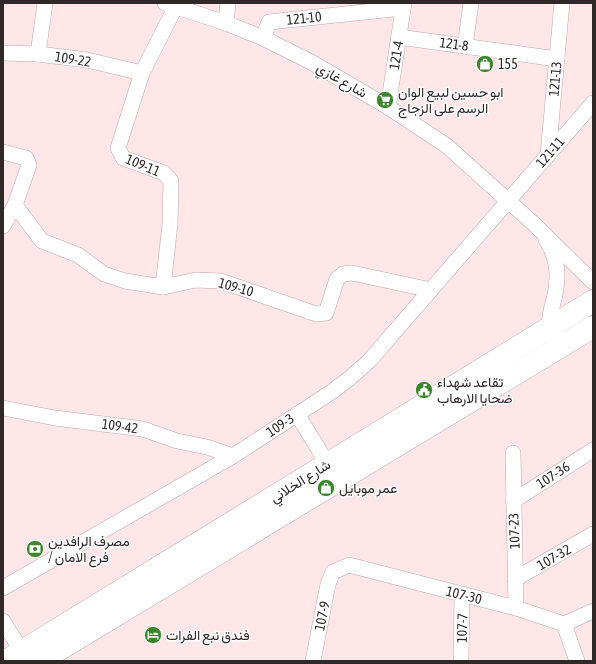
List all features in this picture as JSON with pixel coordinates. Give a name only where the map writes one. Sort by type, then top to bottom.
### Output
[{"type":"main road","name":"شارع الخلاني","points":[[23,658],[327,464],[593,301]]},
{"type":"main road","name":"شارع الخلاني","points":[[23,658],[593,327]]},
{"type":"street","points":[[38,54],[45,3]]},
{"type":"street","points":[[226,23],[228,3]]},
{"type":"street","points":[[465,46],[471,3]]},
{"type":"street","name":"121-13","points":[[548,155],[562,3]]},
{"type":"street","name":"شارع غازي","points":[[171,4],[226,23],[263,38],[313,63],[388,107],[447,146],[535,225],[593,282]]},
{"type":"street","name":"109-11","points":[[163,286],[170,224],[171,181],[164,173],[123,158],[118,148],[142,73],[171,4]]},
{"type":"street","name":"121-4","points":[[388,107],[404,6]]},
{"type":"street","name":"121-10","points":[[263,38],[269,22],[404,6]]},
{"type":"street","name":"121-8","points":[[399,37],[557,59]]},
{"type":"street","name":"109-22","points":[[3,52],[38,54],[87,60],[142,73]]},
{"type":"street","name":"121-11","points":[[508,201],[593,103]]},
{"type":"street","points":[[3,152],[26,158],[29,165],[14,205],[3,226]]},
{"type":"street","name":"109-3","points":[[3,588],[233,456],[350,378],[370,360],[508,201]]},
{"type":"street","name":"109-10","points":[[14,205],[42,241],[78,255],[104,274],[125,281],[163,286],[196,280],[221,281],[316,314],[326,313],[337,279],[343,274],[352,273],[431,290]]},
{"type":"street","name":"شارع غازي","points":[[535,225],[548,244],[557,268],[557,281],[550,314],[550,328],[559,347]]},
{"type":"street","name":"109-42","points":[[3,408],[56,418],[143,429],[177,441],[207,447],[233,456]]},
{"type":"street","points":[[297,414],[327,464]]},
{"type":"street","name":"107-36","points":[[513,501],[593,450]]},
{"type":"street","name":"107-23","points":[[513,453],[516,608]]},
{"type":"street","name":"107-32","points":[[515,579],[593,534]]},
{"type":"street","name":"107-30","points":[[334,572],[349,565],[516,608],[564,624]]},
{"type":"street","name":"107-9","points":[[314,661],[328,584],[334,572]]},
{"type":"street","name":"107-7","points":[[461,661],[462,595]]},
{"type":"street","points":[[577,661],[564,624],[593,611]]},
{"type":"street","points":[[3,621],[23,658]]},
{"type":"place","name":"155","points":[[485,64]]},
{"type":"place","name":"ابو حسين لبيع الوان الرسم على الزجاج","points":[[385,100]]},
{"type":"place","name":"تقاعد شهداء ضحايا الارهاب","points":[[424,390]]},
{"type":"place","name":"عمر موبايل","points":[[326,488]]},
{"type":"place","name":"مصرف الرافدين / فرع الامان","points":[[35,549]]},
{"type":"place","name":"فندق نبع الفرات","points":[[153,635]]}]
